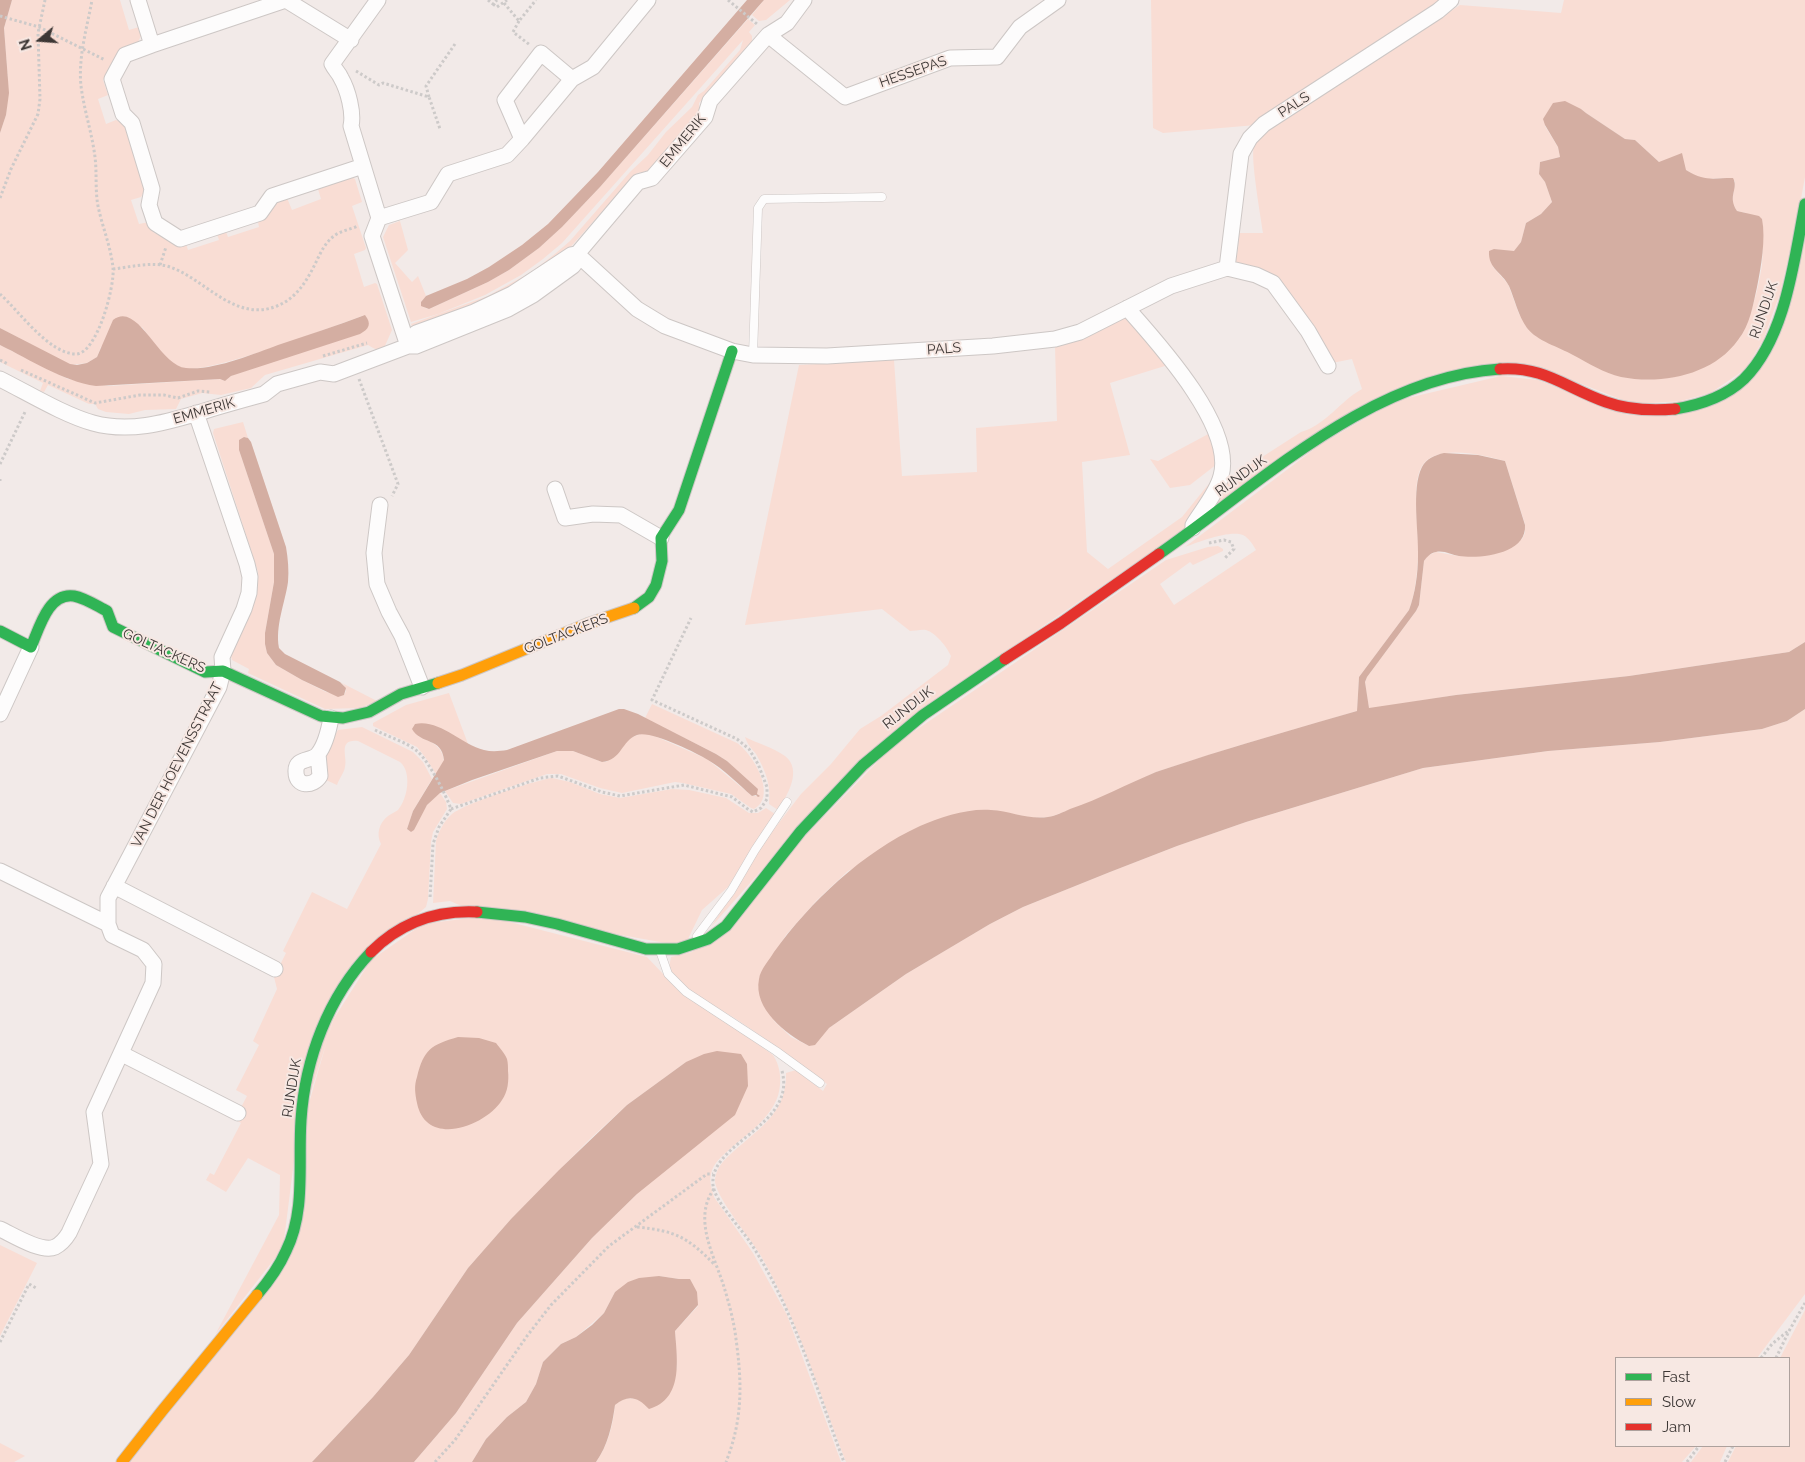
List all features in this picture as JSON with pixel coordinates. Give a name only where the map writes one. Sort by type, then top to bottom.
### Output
[{"type":"street","points":[[138,0],[152,46]]},
{"type":"street","points":[[351,40],[286,0],[125,56],[112,79],[123,114],[132,123],[152,189],[149,205],[155,223],[180,239],[260,213],[272,196],[363,166]]},
{"type":"street","points":[[378,0],[332,64],[341,77],[353,116],[351,126],[379,218],[372,236],[408,346]]},
{"type":"street","points":[[379,218],[431,202],[448,174],[507,155],[572,79],[593,67],[648,0]]},
{"type":"street","name":"EMMERIK","points":[[0,379],[78,418],[117,427],[142,427],[168,422],[264,394],[277,384],[320,372],[334,374],[408,346],[416,333],[474,312],[512,294],[571,254],[577,254],[638,182],[652,178],[706,117],[710,102],[763,30],[787,23],[804,0]]},
{"type":"street","name":"HESSEPAS","points":[[763,30],[845,96],[950,58],[997,58],[1020,27],[1058,0]]},
{"type":"street","name":"PALS","points":[[577,254],[638,309],[665,326],[732,351],[753,355],[827,356],[993,346],[1054,339],[1080,332],[1171,286],[1227,268],[1241,154],[1250,138],[1264,124],[1438,11],[1451,0]]},
{"type":"street","points":[[522,139],[505,100],[541,54],[572,79]]},
{"type":"street","name":"RIJNDIJK","points":[[122,1462],[172,1397],[261,1290],[286,1250],[298,1215],[302,1105],[309,1066],[331,1009],[343,987],[376,946],[407,924],[445,912],[467,910],[493,912],[533,919],[660,951],[678,950],[707,940],[726,926],[777,858],[824,803],[883,747],[953,693],[1044,634],[1193,530],[1345,420],[1396,394],[1443,378],[1476,371],[1500,369],[1531,370],[1542,373],[1599,400],[1618,406],[1642,410],[1685,408],[1714,399],[1726,392],[1740,382],[1753,367],[1765,352],[1773,334],[1790,281],[1805,204]]},
{"type":"street","points":[[1227,268],[1264,277],[1273,283],[1308,331],[1328,366]]},
{"type":"street","points":[[1127,308],[1188,383],[1202,405],[1221,447],[1223,460],[1221,477],[1192,525],[1193,530]]},
{"type":"street","points":[[555,489],[566,518],[593,514],[621,515],[661,538],[679,510],[732,351]]},
{"type":"street","name":"VAN DER HOEVENSSTRAAT","points":[[108,924],[108,898],[219,687],[223,671],[222,657],[244,609],[249,593],[250,577],[196,413]]},
{"type":"street","points":[[380,505],[374,553],[377,584],[402,636],[422,687]]},
{"type":"street","name":"GOLTACKERS","points":[[0,714],[47,612],[52,604],[67,596],[76,596],[107,612],[113,627],[205,672],[223,671],[310,712],[331,718],[343,718],[359,715],[378,708],[401,694],[462,675],[587,624],[631,610],[649,597],[656,585],[662,561],[661,538]]},
{"type":"street","points":[[0,631],[31,647]]},
{"type":"street","points":[[318,754],[328,734],[331,718]]},
{"type":"street","points":[[0,871],[108,924],[112,935],[143,950],[154,964],[153,983],[94,1112],[102,1164],[64,1240],[56,1247],[46,1248],[36,1246],[0,1229]]},
{"type":"street","points":[[114,886],[275,969]]},
{"type":"street","points":[[122,1054],[238,1113]]},
{"type":"lane","points":[[753,355],[758,208],[764,199],[882,197]]},
{"type":"lane","points":[[690,946],[731,891],[755,850],[787,802]]},
{"type":"lane","points":[[660,951],[668,974],[686,992],[776,1051],[820,1083]]},
{"type":"path","points":[[0,198],[11,169],[38,114],[40,99],[39,27],[45,0]]},
{"type":"path","points":[[0,294],[42,337],[68,352],[76,354],[86,350],[102,322],[113,268],[98,204],[96,158],[82,86],[81,59],[92,0]]},
{"type":"path","points":[[488,0],[497,7],[505,2],[519,21]]},
{"type":"path","points":[[493,4],[497,0]]},
{"type":"path","points":[[536,0],[519,21],[513,32],[541,54]]},
{"type":"path","points":[[728,0],[755,22]]},
{"type":"path","points":[[0,16],[39,27],[84,48],[118,68]]},
{"type":"path","points":[[753,31],[763,30]]},
{"type":"path","points":[[420,94],[455,44]]},
{"type":"path","points":[[341,77],[352,69],[379,85],[383,83],[429,98]]},
{"type":"path","points":[[426,86],[440,129]]},
{"type":"path","points":[[113,268],[149,265],[170,267],[218,297],[231,303],[260,310],[279,306],[292,297],[305,283],[325,245],[334,236],[379,218]]},
{"type":"path","points":[[319,357],[375,340]]},
{"type":"path","points":[[0,360],[46,383],[95,403],[140,395],[152,394],[178,398],[202,391],[214,393]]},
{"type":"path","points":[[355,366],[398,484],[393,496],[380,505]]},
{"type":"path","points":[[0,464],[28,405],[34,407],[39,398]]},
{"type":"path","points":[[1204,545],[1224,540],[1230,541],[1234,546],[1234,550],[1225,558]]},
{"type":"path","points":[[428,916],[433,844],[439,827],[451,809],[540,778],[548,776],[568,779],[602,792],[620,796],[684,785],[732,797],[754,812],[761,808],[767,799],[767,787],[758,764],[749,749],[737,739],[652,700],[692,618]]},
{"type":"path","points":[[359,715],[367,727],[416,750],[429,766],[451,809]]},
{"type":"path","points":[[776,1051],[784,1075],[779,1102],[771,1115],[719,1163],[713,1174],[714,1189],[722,1204],[756,1252],[788,1312],[844,1462]]},
{"type":"path","points":[[435,1462],[455,1440],[551,1305],[609,1246],[707,1174],[713,1174]]},
{"type":"path","points":[[714,1189],[710,1195],[705,1212],[706,1235],[724,1286],[736,1338],[741,1397],[736,1432],[726,1462]]},
{"type":"path","points":[[636,1227],[655,1229],[676,1235],[693,1243],[715,1265]]},
{"type":"path","points":[[0,1342],[29,1284],[36,1288]]},
{"type":"path","points":[[1776,1357],[1805,1303]]},
{"type":"path","points":[[1762,1357],[1772,1344],[1789,1331]]},
{"type":"path","points":[[1686,1462],[1698,1447]]},
{"type":"path","points":[[1725,1462],[1732,1447]]},
{"type":"shaded area","points":[[0,0],[12,0],[4,28],[9,93],[6,115],[0,133]]},
{"type":"shaded area","points":[[12,0],[120,0],[129,30],[139,27],[143,31],[136,47],[119,51],[103,80],[108,95],[98,99],[106,124],[116,120],[126,125],[146,188],[141,197],[131,200],[139,224],[149,222],[153,232],[180,246],[186,244],[188,250],[219,240],[217,234],[226,232],[228,237],[259,227],[258,222],[262,220],[274,200],[287,198],[292,210],[321,199],[318,189],[350,176],[355,179],[362,202],[352,206],[366,248],[354,254],[364,287],[377,284],[392,330],[384,348],[377,349],[368,345],[265,375],[251,388],[221,395],[202,393],[181,399],[176,409],[145,410],[129,414],[106,412],[98,409],[95,404],[89,404],[48,385],[44,392],[40,391],[43,383],[0,362],[0,345],[68,379],[109,386],[220,379],[225,381],[231,376],[365,315],[242,358],[195,368],[181,368],[169,361],[142,327],[101,347],[97,357],[87,363],[70,365],[0,328],[0,133],[6,115],[8,81],[4,28]]},
{"type":"shaded area","points":[[747,0],[764,0],[600,187],[562,227],[539,248],[509,270],[488,282],[429,309],[421,306],[421,302],[426,296],[467,279],[489,267],[522,245],[548,224],[598,172]]},
{"type":"shaded area","points":[[764,0],[790,0],[766,20],[759,21],[752,15]]},
{"type":"shaded area","points":[[1151,0],[1440,0],[1399,30],[1256,125],[1163,133],[1153,128]]},
{"type":"shaded area","points":[[1564,0],[1805,0],[1805,177],[1795,231],[1773,323],[1746,369],[1700,400],[1633,404],[1556,374],[1423,379],[1200,520],[1221,487],[1245,468],[1301,432],[1318,424],[1362,389],[1352,359],[1332,363],[1303,312],[1234,266],[1238,250],[1239,233],[1263,233],[1253,162],[1254,146],[1261,136],[1460,5],[1561,13]],"holes":[[[1581,109],[1625,139],[1635,140],[1659,162],[1686,170],[1699,178],[1721,178],[1735,181],[1732,204],[1737,211],[1746,213],[1763,233],[1762,265],[1754,303],[1739,339],[1563,349],[1543,340],[1519,314],[1508,284],[1493,267],[1494,249],[1514,252],[1521,242],[1526,223],[1541,214],[1552,202],[1545,182],[1539,174],[1540,162],[1560,157],[1558,147],[1545,126]]]},
{"type":"shaded area","points":[[748,19],[755,25],[749,32],[752,36],[752,44],[699,103],[700,115],[650,171],[637,173],[566,252],[518,286],[414,330],[411,324],[488,296],[533,271],[570,241],[630,172],[648,155],[666,132],[692,107],[698,95],[704,91],[740,50],[743,40],[562,243],[521,275],[485,295],[438,314],[411,322],[383,237],[389,225],[400,221],[408,250],[395,263],[412,282],[418,276],[426,296],[421,302],[425,308],[429,309],[488,282],[509,270],[539,248],[562,227],[600,187]]},
{"type":"shaded area","points":[[1565,101],[1581,109],[1625,139],[1635,140],[1659,162],[1682,153],[1686,170],[1693,174],[1709,178],[1733,178],[1735,186],[1733,201],[1737,211],[1759,216],[1762,219],[1763,235],[1760,271],[1750,315],[1738,340],[1715,362],[1685,375],[1669,378],[1653,380],[1621,377],[1602,370],[1542,340],[1531,333],[1524,323],[1509,286],[1491,262],[1489,251],[1494,249],[1514,251],[1521,242],[1526,223],[1541,214],[1552,202],[1545,182],[1539,174],[1540,162],[1560,157],[1558,147],[1543,119],[1553,103]]},
{"type":"shaded area","points":[[1805,223],[1805,642],[1789,652],[1629,676],[1456,695],[1369,709],[1365,682],[1419,605],[1424,561],[1427,556],[1436,552],[1458,556],[1522,539],[1525,533],[1525,524],[1505,461],[1473,454],[1449,453],[1438,455],[1429,459],[1422,466],[1418,475],[1416,498],[1418,557],[1411,604],[1409,610],[1359,677],[1357,711],[1156,772],[1098,800],[1050,817],[1030,818],[990,810],[848,871],[817,900],[786,935],[759,978],[774,1021],[791,1037],[809,1046],[829,1028],[906,974],[990,924],[1023,907],[1177,846],[1246,822],[1423,768],[1548,751],[1660,742],[1762,729],[1787,721],[1805,709],[1805,1294],[1758,1357],[1615,1357],[1615,1447],[1695,1447],[1682,1462],[846,1462],[786,1305],[761,1256],[720,1195],[715,1179],[718,1170],[725,1160],[762,1126],[777,1109],[785,1087],[786,1073],[796,1070],[823,1091],[827,1084],[730,1015],[691,992],[675,977],[669,968],[671,957],[692,952],[894,745],[1166,560],[1208,547],[1218,546],[1223,549],[1223,551],[1193,565],[1190,562],[1160,584],[1174,605],[1256,550],[1247,538],[1237,534],[1214,537],[1185,547],[1321,444],[1395,401],[1501,376],[1538,380],[1628,415],[1748,383]]},
{"type":"shaded area","points":[[365,315],[369,324],[366,330],[360,334],[231,376],[225,381],[220,379],[96,386],[59,375],[0,345],[0,328],[70,364],[87,363],[97,357],[113,320],[122,316],[131,319],[140,326],[176,365],[186,368],[197,368],[233,361]]},
{"type":"shaded area","points":[[1125,318],[1128,319],[1168,365],[1110,383],[1130,455],[1082,462],[1087,552],[1108,569],[1182,517],[1212,481],[1183,531],[968,677],[767,864],[711,927],[765,841],[801,794],[831,764],[860,729],[881,716],[948,665],[951,656],[934,634],[924,630],[910,631],[882,609],[745,625],[799,365],[894,360],[902,476],[977,472],[976,428],[1057,421],[1055,346]]},
{"type":"shaded area","points":[[243,422],[248,438],[244,437],[239,450],[274,554],[274,582],[265,633],[267,653],[276,665],[326,692],[344,695],[346,691],[344,685],[340,682],[377,701],[360,708],[325,709],[248,673],[249,669],[232,660],[231,656],[254,605],[258,572],[213,433],[214,429]]},
{"type":"shaded area","points":[[1212,432],[1217,464],[1190,485],[1170,488],[1150,459],[1158,461]]},
{"type":"shaded area","points":[[244,437],[248,438],[251,442],[286,547],[288,582],[279,623],[279,648],[285,654],[340,682],[346,688],[344,695],[338,697],[302,680],[276,665],[267,653],[265,633],[274,582],[274,554],[239,450],[239,440]]},
{"type":"shaded area","points":[[1444,453],[1478,455],[1505,461],[1525,525],[1524,535],[1511,548],[1490,555],[1468,557],[1439,552],[1432,553],[1424,561],[1419,605],[1365,682],[1369,708],[1456,695],[1629,676],[1789,652],[1805,642],[1805,709],[1787,721],[1762,729],[1660,742],[1548,751],[1423,768],[1246,822],[1177,846],[1023,907],[990,924],[906,974],[829,1028],[815,1045],[809,1046],[800,1041],[773,1019],[766,1010],[758,990],[761,972],[774,952],[804,915],[839,880],[858,864],[899,837],[937,819],[973,810],[998,811],[1041,818],[1054,816],[1156,772],[1226,749],[1357,711],[1359,677],[1409,610],[1416,584],[1418,563],[1416,498],[1419,476],[1422,467],[1428,460]]},
{"type":"shaded area","points":[[449,693],[468,744],[445,731],[418,736],[435,745],[441,751],[444,761],[436,774],[417,747],[373,726],[373,723],[406,705]]},
{"type":"shaded area","points":[[652,704],[737,743],[743,748],[756,765],[760,775],[764,795],[761,803],[754,809],[731,794],[675,782],[622,793],[600,788],[561,774],[547,774],[461,804],[453,803],[445,791],[557,751],[573,751],[606,762],[630,738],[643,733],[650,734],[707,759],[752,796],[759,796],[727,761],[645,718]]},
{"type":"shaded area","points":[[619,709],[638,714],[716,754],[727,761],[758,789],[757,794],[760,796],[752,796],[720,768],[702,756],[662,739],[643,734],[637,735],[628,741],[618,754],[609,761],[602,762],[573,751],[557,751],[472,780],[440,793],[427,805],[414,830],[411,832],[407,829],[413,811],[444,760],[442,753],[435,744],[416,734],[412,729],[415,724],[433,725],[475,747],[487,751],[499,751],[507,750]]},
{"type":"shaded area","points":[[362,727],[413,752],[423,762],[432,779],[413,811],[407,829],[411,832],[427,806],[440,793],[446,802],[447,809],[433,832],[431,842],[428,899],[426,907],[348,973],[297,1137],[283,1248],[215,1335],[279,1215],[280,1175],[248,1158],[226,1192],[206,1180],[210,1173],[214,1175],[241,1123],[235,1119],[247,1096],[236,1090],[259,1045],[253,1041],[277,989],[274,977],[286,953],[283,951],[312,892],[347,909],[381,844],[379,833],[381,825],[388,816],[398,810],[406,792],[407,778],[404,766],[400,762],[358,741],[352,741],[345,746],[346,763],[344,772],[337,785],[326,780],[328,771],[324,753],[338,730]]},
{"type":"shaded area","points":[[745,737],[781,753],[793,768],[792,783],[778,810],[769,804],[769,790],[765,772]]},
{"type":"shaded area","points":[[552,778],[570,782],[600,794],[620,798],[672,789],[689,790],[726,798],[749,813],[758,813],[766,808],[775,814],[728,887],[702,910],[688,939],[677,945],[464,907],[450,901],[433,903],[436,841],[442,826],[449,817],[460,809],[485,799]]},
{"type":"shaded area","points":[[486,916],[647,957],[682,994],[737,1029],[775,1058],[780,1085],[774,1105],[761,1122],[716,1163],[710,1180],[714,1197],[753,1253],[787,1315],[841,1462],[596,1462],[604,1449],[609,1435],[615,1405],[627,1399],[641,1400],[677,1368],[675,1331],[698,1306],[690,1279],[659,1276],[615,1292],[604,1313],[576,1337],[561,1344],[543,1362],[536,1384],[526,1402],[507,1417],[486,1439],[472,1462],[414,1462],[456,1413],[517,1323],[592,1238],[637,1194],[686,1062],[627,1105],[590,1139],[511,1219],[468,1268],[409,1355],[373,1397],[312,1462],[130,1462],[286,1265],[307,1110],[333,1020],[371,960],[423,924]]},
{"type":"shaded area","points":[[458,1037],[479,1038],[496,1043],[507,1059],[508,1086],[502,1100],[494,1110],[483,1118],[470,1125],[443,1129],[432,1125],[423,1117],[417,1103],[415,1083],[426,1054],[435,1046]]},
{"type":"shaded area","points":[[717,1051],[741,1054],[747,1064],[748,1086],[735,1115],[637,1194],[592,1238],[517,1323],[456,1413],[414,1462],[312,1462],[373,1397],[409,1355],[468,1268],[511,1219],[559,1170],[627,1105],[686,1062],[704,1054]]},
{"type":"shaded area","points":[[0,1245],[37,1263],[0,1336]]},
{"type":"shaded area","points":[[659,1276],[690,1279],[697,1292],[698,1305],[675,1331],[676,1377],[668,1397],[660,1404],[649,1409],[633,1398],[624,1399],[615,1405],[609,1435],[604,1449],[596,1462],[472,1462],[486,1439],[507,1417],[526,1402],[536,1384],[543,1362],[561,1344],[576,1337],[592,1325],[604,1313],[615,1292],[628,1282],[639,1278]]},
{"type":"shaded area","points":[[1805,1310],[1805,1462],[1728,1462],[1736,1447],[1790,1447],[1790,1357],[1781,1357]]},
{"type":"shaded area","points":[[0,1443],[25,1456],[14,1462],[0,1462]]},
{"type":"shaded area","points":[[1702,1447],[1727,1447],[1720,1462],[1691,1462]]},
{"type":"traffic: fast","points":[[1675,409],[1694,405],[1729,391],[1744,379],[1758,362],[1770,342],[1786,297],[1805,204]]},
{"type":"traffic: fast","points":[[634,608],[649,597],[656,585],[662,561],[661,538],[679,510],[732,351]]},
{"type":"traffic: fast","points":[[1159,554],[1277,466],[1362,412],[1406,391],[1452,376],[1500,369]]},
{"type":"traffic: fast","points":[[0,631],[31,647],[41,622],[51,606],[65,596],[78,597],[107,611],[113,627],[205,672],[223,671],[321,716],[343,718],[369,712],[401,694],[438,683]]},
{"type":"traffic: fast","points":[[477,912],[525,917],[557,924],[646,949],[678,949],[708,939],[726,926],[801,831],[863,765],[923,715],[1005,659]]},
{"type":"traffic: fast","points":[[257,1295],[283,1257],[292,1236],[296,1220],[300,1187],[300,1137],[303,1097],[321,1030],[342,989],[371,952]]},
{"type":"traffic: slow","points":[[438,683],[587,624],[634,608]]},
{"type":"traffic: slow","points":[[122,1462],[257,1295]]},
{"type":"traffic: jam","points":[[1500,369],[1516,369],[1542,374],[1606,402],[1623,407],[1648,410],[1675,409]]},
{"type":"traffic: jam","points":[[1005,659],[1061,623],[1159,554]]},
{"type":"traffic: jam","points":[[371,952],[394,933],[419,920],[447,913],[477,912]]}]
